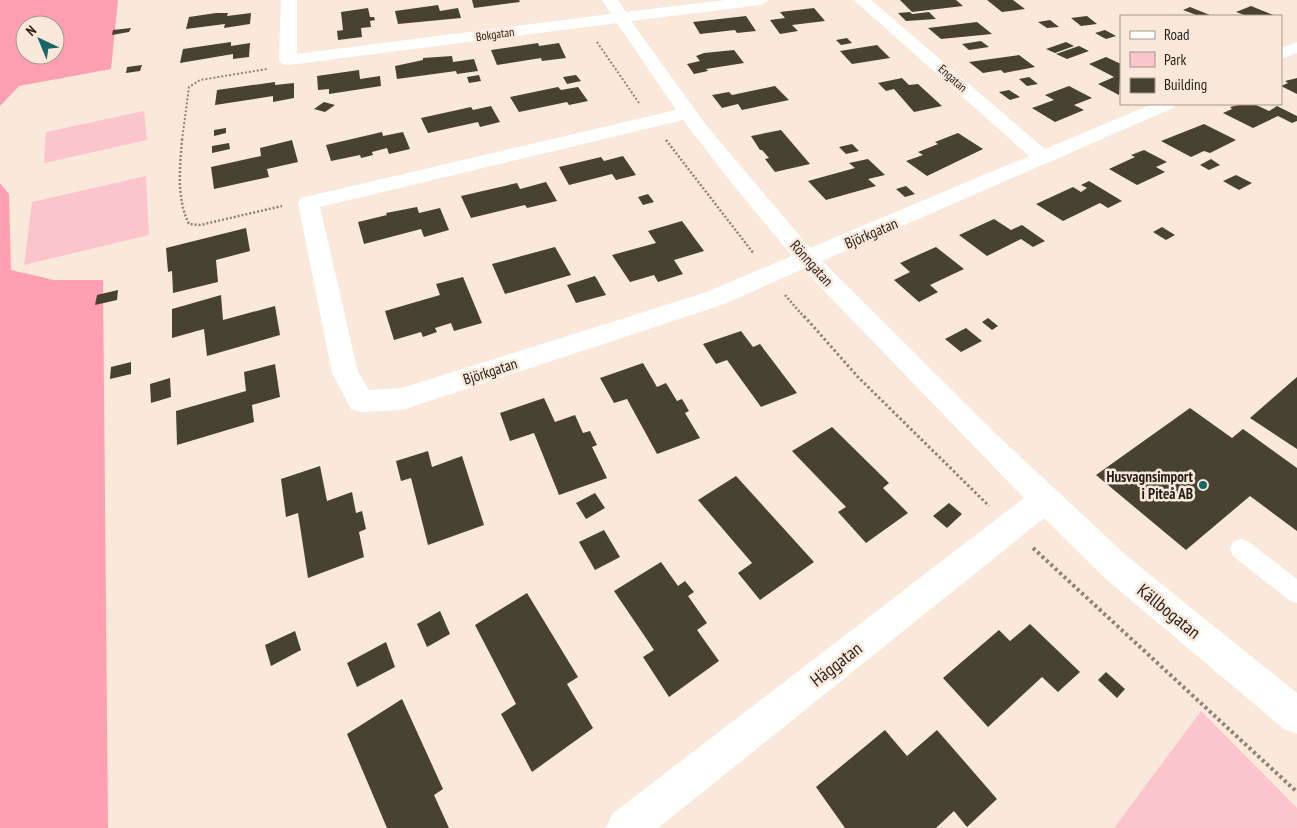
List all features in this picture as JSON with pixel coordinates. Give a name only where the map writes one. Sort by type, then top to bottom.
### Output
[{"type":"street","points":[[288,60],[289,0]]},
{"type":"street","name":"Bokgatan","points":[[288,60],[583,22],[615,8],[761,0]]},
{"type":"street","name":"Engatan","points":[[862,0],[1043,158]]},
{"type":"street","name":"Rönngatan","points":[[615,8],[645,55],[687,113],[741,182],[808,260],[988,444],[1046,499]]},
{"type":"street","points":[[1282,54],[1297,47]]},
{"type":"street","name":"Björkgatan","points":[[310,203],[345,373],[361,401],[402,399],[713,299],[808,260],[1165,105]]},
{"type":"street","points":[[310,203],[687,113]]},
{"type":"street","name":"Häggatan","points":[[626,828],[1046,499]]},
{"type":"street","name":"Källbogatan","points":[[1046,499],[1117,568],[1297,716]]},
{"type":"lane","points":[[1241,549],[1297,592]]},
{"type":"path","points":[[583,22],[651,121],[770,275],[798,311],[858,377],[1011,527],[1297,792]]},
{"type":"path","points":[[288,60],[273,68],[200,80],[190,84],[184,108],[180,156],[183,210],[188,224],[200,225],[274,207],[310,203]]},
{"type":"green space","points":[[144,111],[147,140],[44,163],[46,132]]},
{"type":"green space","points":[[146,176],[149,235],[24,265],[32,202]]},
{"type":"green space","points":[[1201,711],[1297,808],[1297,828],[1114,828]]},
{"type":"shaded area","points":[[0,0],[118,0],[111,69],[19,86],[0,106]]},
{"type":"shaded area","points":[[0,183],[9,194],[11,270],[54,280],[103,280],[108,828],[0,828]]},
{"type":"building","points":[[472,0],[519,0],[520,2],[474,8]]},
{"type":"building","points":[[900,0],[956,0],[963,6],[912,12]]},
{"type":"building","points":[[987,0],[1013,0],[1025,9],[1002,12]]},
{"type":"building","points":[[438,5],[440,11],[458,8],[461,18],[398,24],[395,11]]},
{"type":"building","points":[[1251,6],[1274,15],[1244,15],[1236,12]]},
{"type":"building","points":[[1190,7],[1210,15],[1196,15],[1183,10]]},
{"type":"building","points":[[368,8],[370,17],[374,17],[375,20],[370,21],[371,27],[361,28],[362,37],[338,40],[337,31],[343,30],[341,12]]},
{"type":"building","points":[[814,8],[825,21],[792,25],[798,31],[780,34],[770,20],[785,18],[780,12]]},
{"type":"building","points":[[910,12],[912,14],[929,12],[936,19],[906,21],[898,13]]},
{"type":"building","points":[[228,13],[227,16],[251,13],[250,24],[224,28],[225,24],[186,29],[189,17]]},
{"type":"building","points":[[746,16],[756,31],[737,33],[735,30],[700,34],[693,22]]},
{"type":"building","points":[[1087,16],[1097,24],[1081,26],[1071,18]]},
{"type":"building","points":[[1050,20],[1059,27],[1047,28],[1038,22]]},
{"type":"building","points":[[977,22],[992,34],[941,39],[928,28]]},
{"type":"building","points":[[131,28],[129,32],[112,35],[113,30]]},
{"type":"building","points":[[1105,30],[1116,36],[1106,39],[1095,33]]},
{"type":"building","points":[[847,38],[852,43],[841,45],[836,40]]},
{"type":"building","points":[[981,41],[989,47],[969,50],[962,44]]},
{"type":"building","points":[[231,42],[231,46],[250,43],[249,57],[233,59],[233,54],[180,63],[183,49]]},
{"type":"building","points":[[1066,42],[1074,46],[1055,53],[1046,49]]},
{"type":"building","points":[[538,43],[539,46],[559,43],[566,58],[542,61],[541,58],[497,65],[491,50]]},
{"type":"building","points":[[877,45],[890,58],[852,64],[840,51]]},
{"type":"building","points":[[1079,46],[1089,51],[1067,59],[1056,54]]},
{"type":"building","points":[[734,50],[744,63],[706,69],[708,71],[694,74],[687,64],[700,61],[696,56],[704,53]]},
{"type":"building","points":[[1019,55],[1035,67],[1004,73],[1001,70],[983,73],[969,62]]},
{"type":"building","points":[[452,56],[453,62],[474,59],[478,71],[457,74],[456,71],[397,79],[395,66],[423,60],[423,58]]},
{"type":"building","points":[[1106,57],[1120,64],[1119,95],[1098,84],[1114,77],[1089,64]]},
{"type":"building","points":[[142,65],[140,71],[126,73],[127,67]]},
{"type":"building","points":[[359,70],[360,79],[380,76],[381,86],[329,94],[329,89],[318,90],[317,76]]},
{"type":"building","points":[[479,75],[481,81],[469,83],[467,77]]},
{"type":"building","points":[[576,75],[581,81],[567,84],[563,77]]},
{"type":"building","points":[[1029,77],[1038,84],[1027,86],[1019,79]]},
{"type":"building","points":[[902,78],[909,85],[918,84],[942,106],[914,112],[894,89],[886,91],[878,83]]},
{"type":"building","points":[[1297,78],[1297,94],[1282,86],[1288,83],[1285,81]]},
{"type":"building","points":[[275,82],[275,85],[294,83],[294,98],[273,102],[273,96],[215,105],[217,90]]},
{"type":"building","points":[[775,86],[789,100],[742,110],[738,104],[722,108],[712,95],[729,92],[732,95]]},
{"type":"building","points":[[1069,86],[1092,98],[1074,105],[1084,110],[1055,122],[1032,108],[1054,100],[1045,95]]},
{"type":"building","points":[[558,87],[561,90],[578,87],[588,101],[569,105],[567,102],[519,112],[510,97]]},
{"type":"building","points":[[1009,90],[1020,97],[1010,100],[999,92]]},
{"type":"building","points":[[324,102],[335,105],[325,112],[314,109]]},
{"type":"building","points":[[1256,105],[1269,111],[1277,106],[1297,116],[1297,121],[1292,123],[1278,116],[1253,128],[1223,113],[1232,109],[1230,107]]},
{"type":"building","points":[[491,106],[500,122],[480,127],[478,122],[428,133],[421,118],[471,107],[473,110]]},
{"type":"building","points":[[1204,124],[1236,140],[1210,153],[1204,151],[1191,157],[1161,141]]},
{"type":"building","points":[[226,128],[226,133],[214,136],[214,130]]},
{"type":"building","points":[[781,130],[810,164],[775,172],[765,159],[769,158],[760,150],[751,136]]},
{"type":"building","points":[[382,132],[383,136],[403,132],[410,149],[389,154],[387,148],[372,152],[373,155],[361,158],[360,155],[331,161],[326,145]]},
{"type":"building","points":[[958,133],[983,149],[927,176],[906,161],[923,155],[918,152],[938,144],[935,142]]},
{"type":"building","points":[[292,140],[298,162],[267,169],[269,177],[214,189],[211,167],[261,156],[260,148]]},
{"type":"building","points":[[229,143],[230,149],[212,153],[212,146]]},
{"type":"building","points":[[852,144],[859,151],[846,154],[839,147]]},
{"type":"building","points":[[1144,150],[1167,162],[1156,167],[1165,172],[1137,185],[1109,169],[1135,157],[1131,155]]},
{"type":"building","points":[[623,156],[636,175],[616,180],[612,174],[569,185],[559,167],[601,157],[604,161]]},
{"type":"building","points":[[868,159],[885,175],[868,179],[876,186],[826,200],[808,181],[855,168],[849,163]]},
{"type":"building","points":[[1211,159],[1220,165],[1209,170],[1200,165]]},
{"type":"building","points":[[1236,175],[1252,183],[1239,190],[1223,181]]},
{"type":"building","points":[[1089,181],[1122,201],[1108,208],[1100,203],[1063,221],[1036,204],[1073,187],[1081,192],[1087,188],[1081,185]]},
{"type":"building","points":[[546,182],[557,201],[527,208],[525,205],[471,218],[461,196],[517,183],[520,189]]},
{"type":"building","points":[[906,186],[915,194],[905,197],[896,189]]},
{"type":"building","points":[[648,194],[654,202],[643,205],[638,197]]},
{"type":"building","points":[[417,207],[419,213],[440,208],[449,230],[424,237],[421,229],[364,244],[358,222],[387,215],[386,213]]},
{"type":"building","points":[[994,219],[1011,230],[1022,225],[1045,241],[1033,247],[1021,239],[987,256],[959,235]]},
{"type":"building","points":[[682,221],[704,251],[674,260],[683,274],[658,282],[654,275],[630,282],[612,255],[656,243],[648,231]]},
{"type":"building","points":[[1162,227],[1175,235],[1166,240],[1153,232]]},
{"type":"building","points":[[246,228],[250,251],[216,260],[218,282],[173,293],[172,271],[168,272],[166,248]]},
{"type":"building","points":[[555,247],[571,275],[505,294],[492,264]]},
{"type":"building","points":[[936,247],[964,269],[930,285],[938,292],[919,302],[894,280],[910,272],[900,263]]},
{"type":"building","points":[[595,276],[606,295],[576,303],[567,285]]},
{"type":"building","points":[[463,277],[482,323],[454,331],[451,323],[435,328],[437,332],[423,337],[421,332],[394,340],[385,311],[440,295],[436,284]]},
{"type":"building","points":[[118,290],[117,300],[95,305],[97,295]]},
{"type":"building","points":[[221,295],[223,320],[275,306],[280,335],[207,356],[204,329],[172,338],[172,309]]},
{"type":"building","points":[[988,318],[998,326],[992,330],[982,322]]},
{"type":"building","points":[[966,328],[982,341],[961,352],[945,339]]},
{"type":"building","points":[[741,331],[753,347],[760,344],[797,393],[761,407],[727,360],[716,364],[703,344]]},
{"type":"building","points":[[131,362],[131,374],[110,379],[111,367]]},
{"type":"building","points":[[643,363],[657,387],[666,383],[677,401],[682,399],[689,411],[685,413],[700,438],[657,454],[627,399],[614,403],[600,378]]},
{"type":"building","points":[[275,364],[280,397],[252,405],[254,422],[177,445],[176,411],[246,391],[244,372]]},
{"type":"building","points":[[1297,377],[1297,449],[1250,418]]},
{"type":"building","points":[[170,378],[171,397],[151,403],[150,384]]},
{"type":"building","points":[[544,398],[555,422],[575,415],[583,433],[590,431],[597,445],[592,447],[607,478],[559,495],[534,433],[510,441],[500,413]]},
{"type":"building","name":"Husvagnsimport i Piteå AB","points":[[1190,408],[1232,438],[1243,429],[1297,468],[1297,531],[1250,496],[1186,550],[1096,475]]},
{"type":"building","points":[[832,427],[889,483],[883,488],[908,513],[866,543],[838,512],[846,507],[792,451]]},
{"type":"building","points":[[428,451],[432,467],[462,456],[484,525],[428,545],[411,478],[401,481],[396,461]]},
{"type":"building","points":[[320,466],[327,501],[352,492],[356,513],[362,511],[366,529],[359,532],[364,557],[308,578],[298,513],[286,517],[281,479]]},
{"type":"building","points":[[736,476],[814,562],[760,600],[738,573],[752,563],[698,500]]},
{"type":"building","points":[[595,493],[605,508],[586,519],[576,503]]},
{"type":"building","points":[[949,503],[962,514],[947,528],[933,516]]},
{"type":"building","points":[[604,530],[620,557],[595,570],[579,542]]},
{"type":"building","points":[[661,562],[678,586],[685,581],[694,592],[688,596],[707,623],[697,630],[719,661],[669,697],[643,657],[654,650],[614,591]]},
{"type":"building","points":[[527,593],[578,677],[567,684],[593,728],[532,772],[501,714],[516,704],[475,625]]},
{"type":"building","points":[[440,611],[450,634],[427,647],[417,624]]},
{"type":"building","points":[[1030,624],[1080,672],[1058,692],[1042,677],[988,727],[943,678],[999,630],[1010,641]]},
{"type":"building","points":[[295,631],[301,650],[271,666],[265,645]]},
{"type":"building","points":[[386,642],[395,667],[357,687],[347,663]]},
{"type":"building","points":[[1106,672],[1125,689],[1117,698],[1098,680]]},
{"type":"building","points":[[402,699],[443,789],[434,795],[449,828],[387,828],[347,734]]},
{"type":"building","points":[[885,730],[907,756],[937,730],[997,799],[967,827],[954,811],[936,828],[845,828],[816,787]]},
{"type":"place","name":"Husvagnsimport i Piteå AB","points":[[1203,485]]}]
